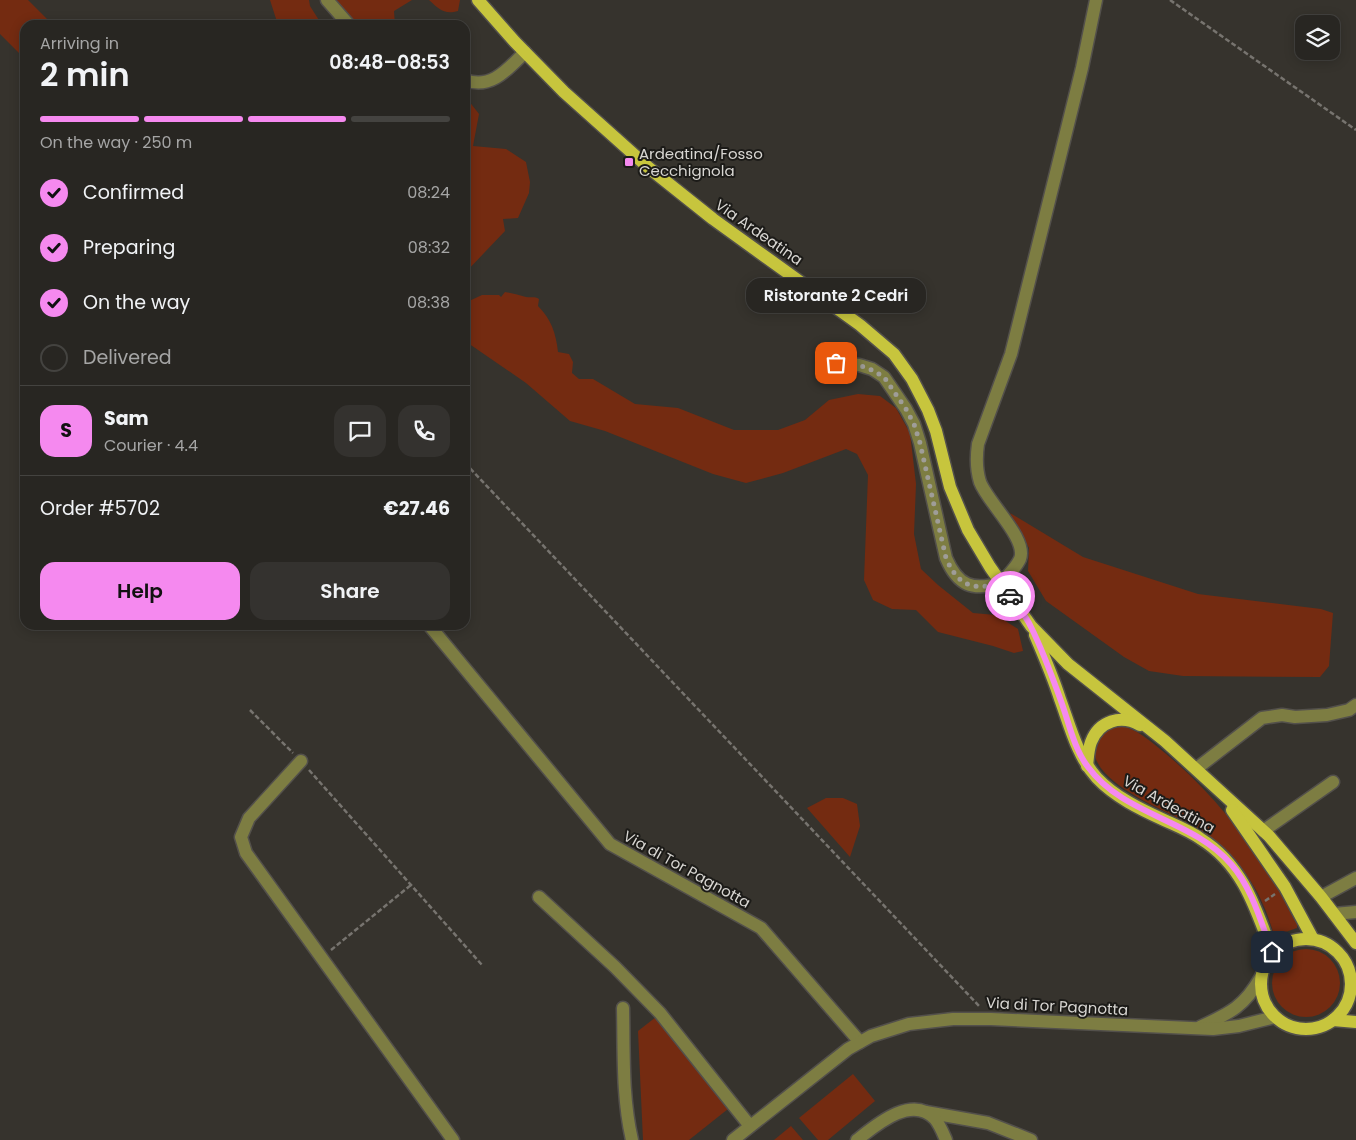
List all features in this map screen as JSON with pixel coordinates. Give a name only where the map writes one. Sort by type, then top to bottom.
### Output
[{"type":"main road","name":"Via Ardeatina","points":[[478,0],[525,52],[595,121],[673,188],[719,224],[860,324],[894,354],[912,378],[933,421],[950,487],[963,520],[983,555],[1031,626],[1079,674],[1165,741],[1264,831],[1279,846],[1321,897],[1356,943]]},
{"type":"main road","name":"Via Ardeatina","points":[[1031,626],[1078,749],[1087,766],[1116,794],[1201,838],[1226,859],[1237,871],[1248,890],[1272,952]]},
{"type":"main road","points":[[1087,766],[1089,747],[1097,731],[1105,724],[1114,720],[1130,720],[1165,741]]},
{"type":"main road","name":"Via Ardeatina","points":[[1216,788],[1285,887],[1313,939]]},
{"type":"main road","points":[[1313,939],[1328,945],[1338,954],[1354,982],[1349,998],[1340,1014],[1334,1020],[1318,1027],[1300,1028],[1291,1026],[1275,1017],[1265,1005],[1262,995],[1261,977],[1266,960],[1272,952],[1295,940],[1313,939]]},
{"type":"main road","points":[[1334,1020],[1356,1022]]},
{"type":"street","points":[[327,0],[345,20]]},
{"type":"street","points":[[836,363],[859,365],[884,377],[906,409],[914,424],[920,443],[946,558],[957,578],[966,584],[976,587],[1001,583],[1020,559],[1021,545],[981,484],[976,458],[978,444],[1011,354],[1082,68],[1096,0]]},
{"type":"street","points":[[470,81],[484,83],[495,79],[525,52]]},
{"type":"street","name":"Via di Tor Pagnotta","points":[[432,630],[610,844],[761,928],[860,1042]]},
{"type":"street","points":[[1196,769],[1262,718],[1282,715],[1295,717],[1327,715],[1349,710],[1356,705]]},
{"type":"street","points":[[301,762],[249,818],[241,837],[246,853],[453,1140]]},
{"type":"street","points":[[1264,831],[1333,782]]},
{"type":"street","points":[[1321,897],[1356,878]]},
{"type":"street","points":[[539,897],[615,967],[660,1013],[750,1126]]},
{"type":"street","points":[[1334,914],[1356,912]]},
{"type":"street","points":[[1195,1029],[1226,1015],[1242,1004],[1261,977]]},
{"type":"street","points":[[623,1008],[627,1120],[632,1140]]},
{"type":"street","name":"Via di Tor Pagnotta","points":[[733,1140],[827,1064],[860,1042],[883,1031],[909,1024],[953,1019],[991,1019],[1212,1030],[1239,1026],[1275,1017]]},
{"type":"street","points":[[857,1140],[881,1121],[903,1111],[924,1112],[988,1123],[1031,1140]]},
{"type":"street","points":[[924,1112],[935,1119],[946,1140]]},
{"type":"path","points":[[1170,0],[1356,130]]},
{"type":"path","points":[[470,468],[991,1019]]},
{"type":"path","points":[[250,710],[316,776],[482,965]]},
{"type":"path","points":[[321,958],[411,885]]},
{"type":"path","points":[[1262,903],[1280,890]]},
{"type":"shaded area","points":[[0,0],[28,0],[48,20],[20,20],[20,54],[0,34]]},
{"type":"shaded area","points":[[270,0],[309,0],[310,6],[319,20],[276,20]]},
{"type":"shaded area","points":[[333,0],[412,0],[394,11],[395,20],[348,20]]},
{"type":"shaded area","points":[[429,0],[460,0],[458,11],[445,12]]},
{"type":"shaded area","points":[[470,102],[479,114],[473,146],[506,149],[526,162],[530,182],[529,193],[518,218],[503,219],[505,231],[470,268]]},
{"type":"shaded area","points":[[505,292],[539,299],[538,306],[552,327],[558,352],[569,354],[573,362],[572,373],[579,379],[593,379],[635,404],[678,408],[734,430],[778,430],[805,420],[829,400],[858,394],[880,396],[896,408],[910,433],[916,484],[914,534],[921,569],[973,613],[996,615],[1018,629],[1023,651],[1014,653],[938,632],[916,610],[892,609],[873,600],[864,580],[868,475],[857,454],[846,449],[783,473],[746,483],[713,474],[605,431],[570,421],[526,383],[470,344],[470,301],[482,295],[499,295],[501,297]]},
{"type":"shaded area","points":[[1010,513],[1083,557],[1198,594],[1321,609],[1333,613],[1329,666],[1320,677],[1183,676],[1149,671],[1124,657],[1046,601],[1028,571],[1029,548]]},
{"type":"shaded area","points":[[1117,725],[1137,732],[1154,744],[1195,780],[1222,809],[1273,880],[1297,924],[1297,928],[1274,936],[1260,897],[1246,873],[1228,852],[1200,829],[1145,801],[1109,777],[1098,764],[1094,749],[1100,734]]},
{"type":"shaded area","points":[[826,798],[843,798],[857,804],[860,826],[850,857],[807,808]]},
{"type":"shaded area","points":[[1306,949],[1319,952],[1330,959],[1337,970],[1340,983],[1337,996],[1330,1007],[1319,1014],[1306,1017],[1293,1014],[1282,1007],[1275,996],[1272,983],[1275,970],[1282,959],[1293,952]]},
{"type":"shaded area","points":[[656,1017],[728,1109],[689,1140],[643,1140],[638,1031]]},
{"type":"shaded area","points":[[853,1074],[875,1101],[828,1140],[818,1140],[799,1118]]},
{"type":"shaded area","points":[[791,1126],[803,1140],[774,1140]]},
{"type":"way so far","points":[[836,363],[859,365],[884,377],[906,409],[914,424],[920,443],[946,558],[957,578],[966,584],[976,587],[992,586],[1001,583],[1010,596]]},
{"type":"place","name":"Ardeatina/Fosso Cecchignola","points":[[629,162]]},
{"type":"place","name":"Ristorante 2 Cedri","points":[[836,363]]},
{"type":"route","points":[[1010,596],[1031,626],[1056,687],[1078,749],[1087,766],[1116,794],[1201,838],[1226,859],[1237,871],[1248,890],[1272,952]]}]
